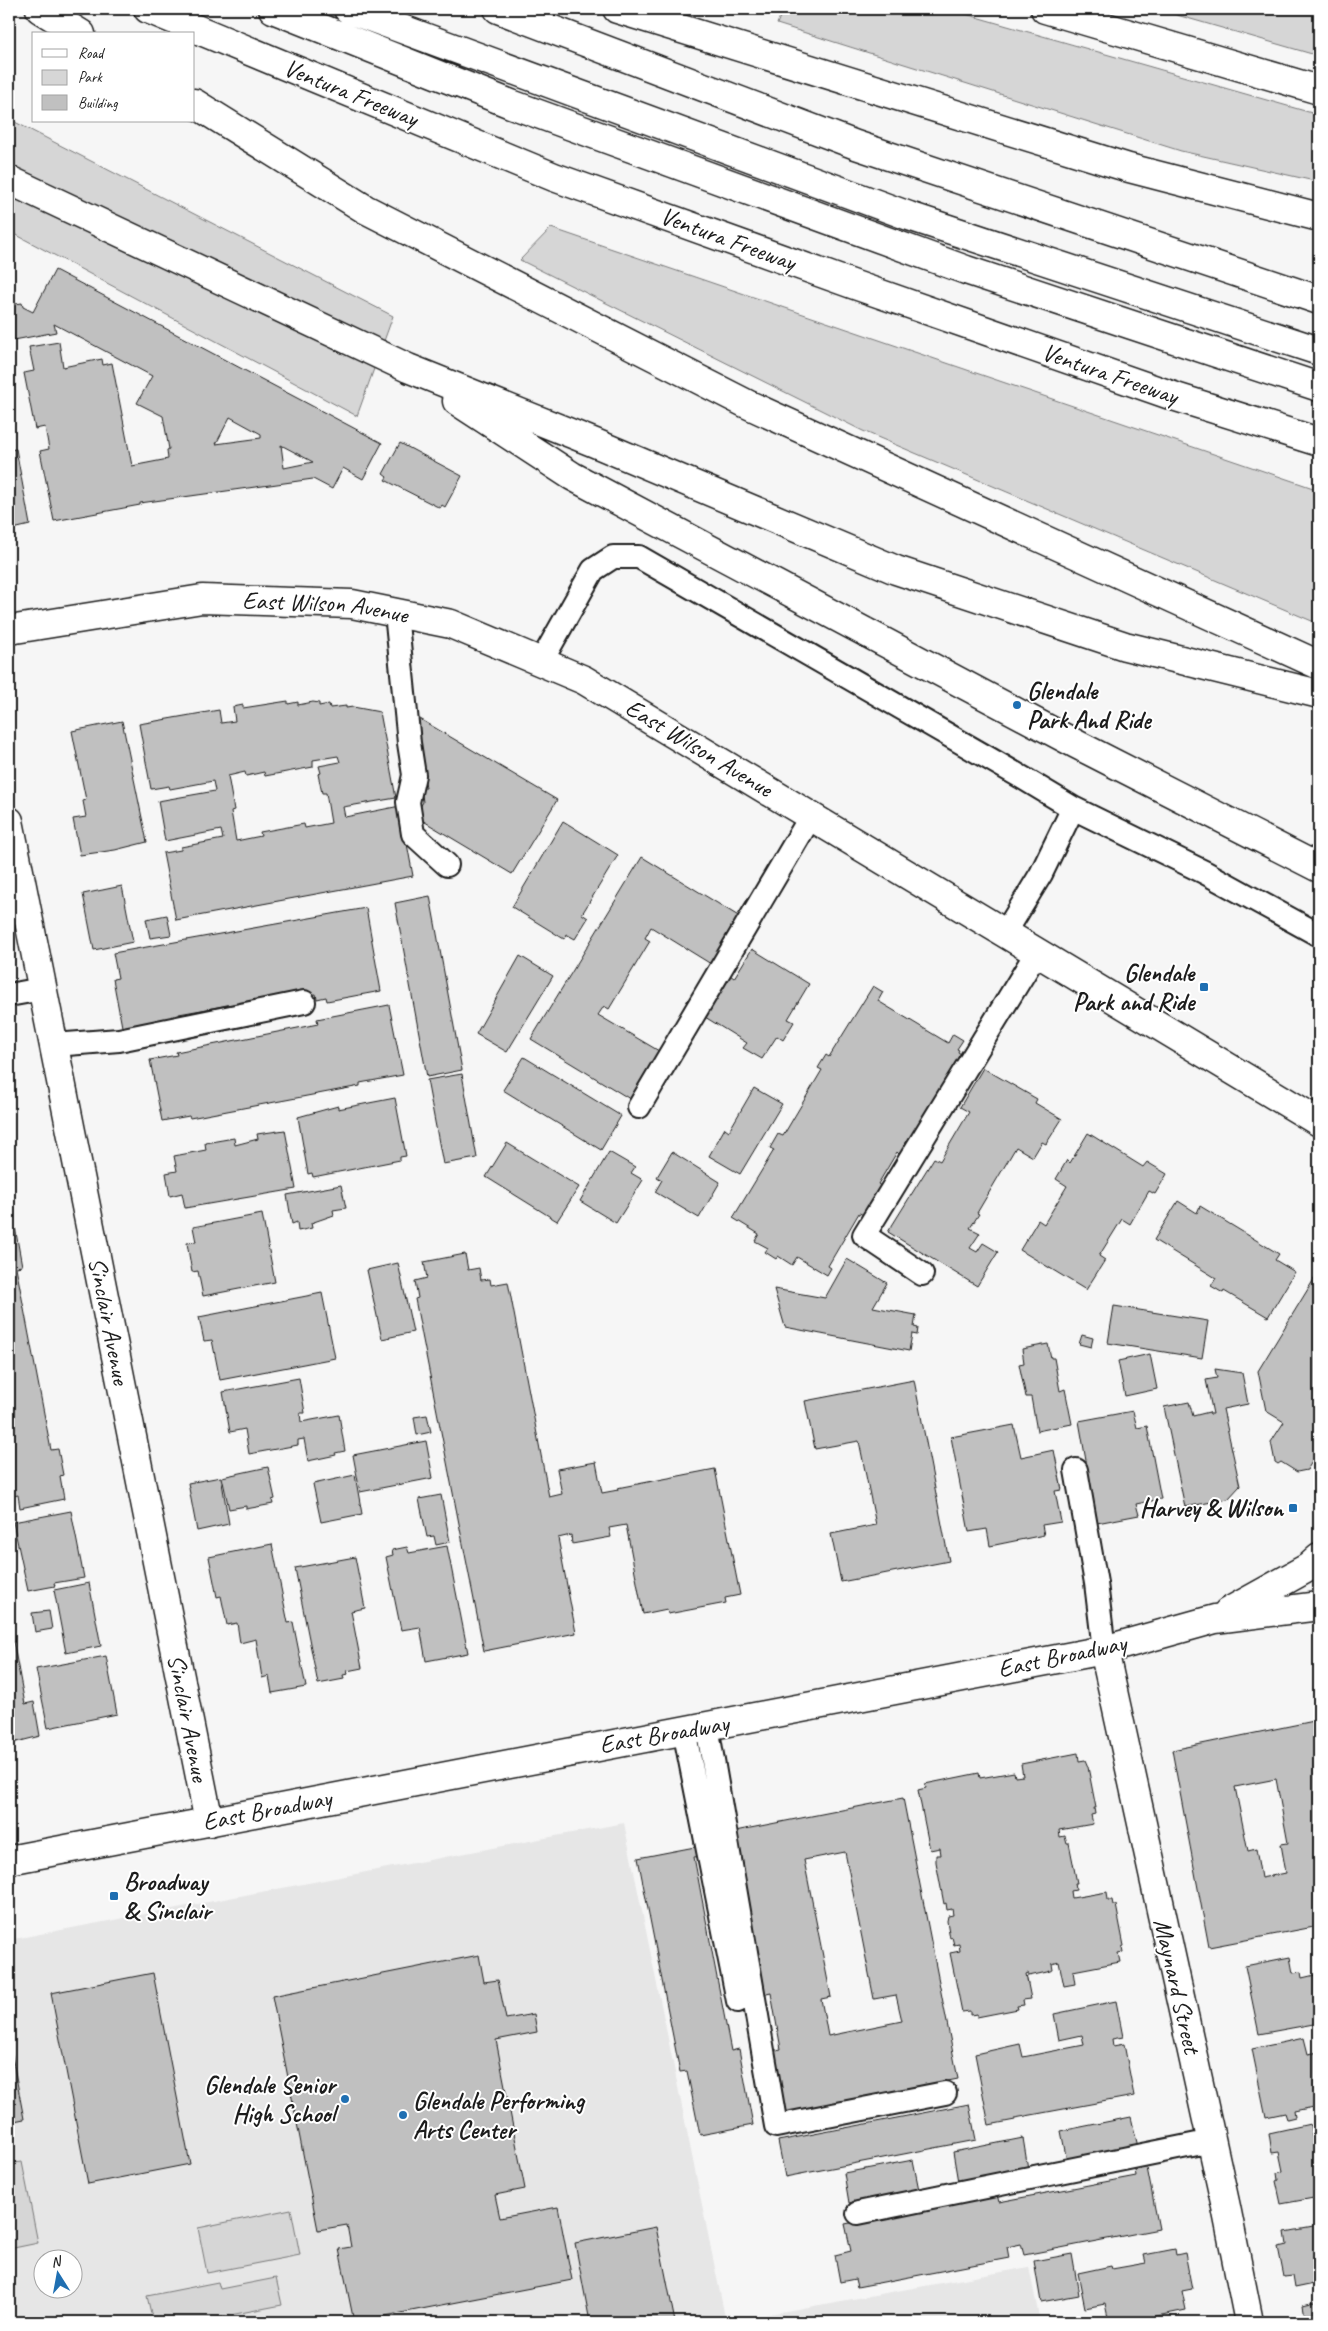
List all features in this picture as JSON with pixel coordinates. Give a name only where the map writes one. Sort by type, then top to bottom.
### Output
[{"type":"main road","points":[[40,9],[78,32]]},
{"type":"main road","name":"Ventura Freeway","points":[[148,9],[554,177],[852,284],[1176,397],[1319,442]]},
{"type":"main road","points":[[273,9],[511,104],[966,270],[1319,387]]},
{"type":"main road","points":[[348,9],[909,216],[1319,351]]},
{"type":"main road","points":[[498,9],[856,145],[1319,300]]},
{"type":"main road","points":[[617,9],[1129,168],[1319,217]]},
{"type":"main road","points":[[1045,9],[1319,90]]},
{"type":"main road","points":[[195,104],[365,209],[747,404],[1319,665]]},
{"type":"main road","points":[[9,180],[408,368],[595,443],[896,570],[1125,646],[1319,694]]},
{"type":"main road","points":[[408,368],[572,476],[1076,744],[1319,868]]},
{"type":"main road","name":"East Wilson Avenue","points":[[9,630],[202,599],[352,604],[451,624],[584,680],[1319,1122]]},
{"type":"main road","name":"Sinclair Avenue","points":[[9,820],[209,1822]]},
{"type":"main road","points":[[1215,1619],[1308,1568],[1319,1558]]},
{"type":"main road","name":"East Broadway","points":[[9,1860],[1104,1650],[1215,1619],[1319,1606]]},
{"type":"main road","name":"Maynard Street","points":[[1104,1650],[1250,2322]]},
{"type":"lane","points":[[541,662],[593,570],[613,557],[638,557],[1074,808],[1206,874],[1319,935]]},
{"type":"lane","points":[[396,613],[414,775],[408,802],[413,834],[447,865]]},
{"type":"lane","points":[[1005,933],[1041,874],[1074,808]]},
{"type":"lane","points":[[639,1106],[811,816]]},
{"type":"lane","points":[[922,1274],[864,1234],[1037,952]]},
{"type":"lane","points":[[9,995],[42,989]]},
{"type":"lane","points":[[54,1045],[119,1040],[304,1002]]},
{"type":"lane","points":[[1076,1470],[1096,1583],[1104,1650]]},
{"type":"lane","points":[[696,1728],[776,2126],[945,2093]]},
{"type":"lane","points":[[696,1728],[759,2105]]},
{"type":"lane","points":[[858,2213],[1212,2141]]},
{"type":"shaded area","name":"Glendale Senior High School","points":[[624,1823],[726,2322],[9,2322],[9,1940]]},
{"type":"shaded area","points":[[1029,2267],[1040,2322],[726,2322]]},
{"type":"green space","points":[[783,9],[948,9],[1319,115],[1319,182],[1181,151],[777,24]]},
{"type":"green space","points":[[1156,9],[1319,9],[1319,56]]},
{"type":"green space","points":[[9,119],[393,316],[357,416],[9,231]]},
{"type":"green space","points":[[551,228],[1319,490],[1319,624],[863,431],[520,260]]},
{"type":"green space","points":[[9,2147],[13,2163],[22,2162],[38,2243],[9,2249]]},
{"type":"green space","points":[[291,2209],[300,2255],[207,2273],[198,2228]]},
{"type":"green space","points":[[276,2278],[282,2305],[194,2322],[153,2322],[147,2296],[218,2282],[220,2289]]},
{"type":"building","points":[[55,270],[382,443],[363,479],[343,468],[332,489],[313,479],[140,503],[140,505],[54,521],[40,451],[49,449],[45,427],[35,429],[24,373],[34,371],[29,347],[59,342],[63,367],[102,359],[103,365],[112,363],[132,466],[168,459],[167,450],[169,449],[163,416],[137,403],[152,376],[54,324],[56,332],[9,341],[9,305],[22,303],[23,307],[33,312]],"holes":[[[230,417],[261,434],[261,438],[216,444]],[[281,445],[313,462],[284,468]]]},
{"type":"building","points":[[9,353],[15,385],[9,386]]},
{"type":"building","points":[[400,443],[462,476],[445,507],[442,505],[440,508],[385,480],[387,477],[383,474]]},
{"type":"building","points":[[16,449],[30,525],[9,530],[9,450]]},
{"type":"building","points":[[288,701],[288,704],[298,702],[298,705],[313,702],[319,703],[319,706],[329,704],[330,708],[346,706],[346,708],[353,707],[380,712],[396,798],[343,807],[345,817],[400,806],[413,876],[176,920],[163,853],[181,850],[181,847],[223,839],[221,830],[165,841],[158,801],[215,791],[213,781],[170,789],[169,786],[151,789],[139,724],[219,710],[221,723],[235,721],[233,707],[243,705],[243,708]],"holes":[[[338,756],[340,762],[319,766],[321,773],[318,774],[322,793],[326,793],[331,823],[305,828],[304,824],[260,832],[261,836],[236,841],[231,811],[234,810],[228,776],[245,772],[246,776],[264,772],[265,776],[313,767],[313,760]]]},
{"type":"building","points":[[415,716],[557,800],[512,874],[415,816],[423,802],[421,788],[426,788]]},
{"type":"building","points":[[122,721],[147,842],[115,850],[80,855],[73,819],[86,817],[83,801],[86,800],[72,731]]},
{"type":"building","points":[[563,821],[618,855],[582,914],[588,918],[575,939],[566,934],[564,939],[512,907]]},
{"type":"building","points":[[642,857],[740,917],[711,964],[651,927],[645,938],[650,941],[609,1009],[604,1006],[598,1015],[659,1051],[630,1099],[531,1039]]},
{"type":"building","points":[[122,886],[133,942],[94,950],[83,894]]},
{"type":"building","points":[[430,896],[462,1070],[427,1077],[395,903]]},
{"type":"building","points":[[366,908],[381,991],[327,1001],[326,997],[317,999],[316,994],[308,995],[307,991],[179,1014],[181,1021],[123,1032],[113,979],[118,978],[113,953]]},
{"type":"building","points":[[167,915],[171,935],[150,938],[146,919]]},
{"type":"building","points":[[752,949],[809,984],[788,1019],[794,1022],[783,1040],[777,1036],[762,1059],[743,1048],[747,1043],[705,1017],[730,975],[734,978]]},
{"type":"building","points":[[520,956],[553,976],[507,1052],[476,1034]]},
{"type":"building","points":[[873,986],[883,992],[878,1001],[948,1043],[953,1034],[963,1040],[957,1049],[961,1054],[900,1155],[897,1152],[878,1184],[881,1186],[864,1215],[859,1213],[828,1266],[831,1268],[827,1275],[797,1257],[792,1265],[778,1256],[776,1259],[765,1252],[768,1248],[755,1241],[759,1234],[733,1218],[774,1150],[770,1148],[778,1134],[783,1136],[822,1070],[818,1068],[826,1055],[829,1057]]},
{"type":"building","points":[[389,1005],[403,1075],[360,1083],[360,1086],[190,1118],[189,1116],[162,1121],[150,1060],[177,1055],[176,1052],[318,1024],[317,1019]]},
{"type":"building","points":[[524,1057],[621,1116],[601,1150],[503,1090]]},
{"type":"building","points":[[983,1068],[1037,1099],[1035,1103],[1062,1119],[1046,1144],[1042,1142],[1033,1157],[1016,1147],[977,1213],[979,1214],[970,1228],[980,1233],[970,1248],[977,1252],[983,1243],[998,1252],[977,1286],[888,1232],[934,1158],[940,1161],[969,1112],[960,1107]]},
{"type":"building","points":[[462,1074],[477,1158],[443,1164],[427,1080]]},
{"type":"building","points":[[754,1088],[782,1104],[740,1174],[709,1156],[725,1128],[729,1131]]},
{"type":"building","points":[[395,1098],[406,1156],[400,1157],[400,1160],[313,1177],[312,1173],[308,1174],[298,1117],[338,1106],[338,1109]]},
{"type":"building","points":[[285,1130],[296,1189],[185,1208],[182,1193],[170,1196],[166,1173],[177,1171],[174,1156],[206,1150],[205,1143],[234,1138],[235,1145],[258,1139],[257,1134]]},
{"type":"building","points":[[1088,1133],[1143,1167],[1147,1162],[1167,1174],[1155,1194],[1149,1191],[1130,1224],[1122,1219],[1099,1256],[1105,1260],[1086,1290],[1020,1250],[1038,1220],[1044,1224],[1067,1186],[1056,1179],[1067,1160],[1070,1163]]},
{"type":"building","points":[[507,1143],[579,1187],[557,1221],[486,1177]]},
{"type":"building","points":[[609,1152],[635,1167],[631,1173],[643,1180],[616,1223],[580,1201]]},
{"type":"building","points":[[672,1152],[720,1182],[699,1218],[655,1192],[662,1180],[657,1177]]},
{"type":"building","points":[[341,1185],[346,1208],[333,1210],[334,1215],[311,1223],[312,1228],[298,1231],[297,1222],[292,1224],[287,1195]]},
{"type":"building","points":[[1178,1201],[1197,1213],[1200,1206],[1279,1254],[1275,1260],[1295,1272],[1268,1317],[1224,1291],[1223,1293],[1211,1286],[1216,1278],[1154,1240]]},
{"type":"building","points":[[262,1214],[275,1282],[203,1296],[198,1271],[192,1272],[187,1243],[196,1242],[193,1227]]},
{"type":"building","points":[[15,1227],[22,1266],[16,1267],[51,1450],[58,1449],[63,1475],[60,1476],[64,1499],[20,1508],[18,1495],[9,1497],[9,1228]]},
{"type":"building","points":[[465,1254],[468,1270],[479,1268],[481,1280],[490,1279],[491,1285],[508,1282],[549,1497],[562,1494],[557,1469],[596,1462],[602,1493],[618,1490],[617,1488],[715,1469],[740,1595],[725,1598],[726,1603],[668,1614],[667,1609],[643,1614],[626,1525],[609,1528],[611,1537],[572,1544],[571,1535],[558,1538],[576,1633],[484,1651],[415,1299],[418,1298],[415,1281],[427,1278],[424,1262]]},
{"type":"building","points":[[847,1259],[887,1283],[873,1307],[916,1315],[914,1327],[918,1328],[917,1335],[912,1334],[909,1351],[785,1327],[774,1289],[825,1298]]},
{"type":"building","points":[[398,1263],[413,1332],[382,1339],[367,1270]]},
{"type":"building","points":[[1319,1271],[1319,1450],[1307,1470],[1297,1472],[1281,1462],[1278,1464],[1275,1462],[1271,1442],[1284,1422],[1266,1411],[1258,1371]]},
{"type":"building","points":[[322,1293],[335,1358],[220,1380],[212,1340],[204,1341],[199,1317]]},
{"type":"building","points":[[1114,1306],[1208,1321],[1202,1358],[1108,1343]]},
{"type":"building","points":[[1082,1335],[1093,1338],[1091,1347],[1079,1344]]},
{"type":"building","points":[[1048,1344],[1051,1358],[1054,1358],[1060,1391],[1065,1389],[1072,1424],[1037,1431],[1031,1397],[1026,1397],[1019,1364],[1024,1363],[1022,1349]]},
{"type":"building","points":[[1150,1354],[1157,1389],[1125,1396],[1118,1361]]},
{"type":"building","points":[[1215,1369],[1242,1373],[1248,1404],[1223,1409],[1240,1486],[1228,1499],[1185,1507],[1164,1407],[1189,1402],[1193,1416],[1209,1412],[1213,1414],[1206,1380],[1217,1378]]},
{"type":"building","points":[[299,1378],[305,1413],[300,1413],[301,1422],[339,1415],[345,1451],[335,1453],[336,1455],[308,1461],[304,1439],[298,1440],[298,1445],[249,1454],[245,1429],[230,1432],[223,1392]]},
{"type":"building","points":[[914,1380],[949,1561],[841,1582],[831,1534],[876,1525],[859,1441],[815,1449],[805,1401]]},
{"type":"building","points":[[1133,1411],[1137,1428],[1147,1426],[1161,1499],[1136,1504],[1139,1515],[1097,1523],[1079,1421]]},
{"type":"building","points":[[427,1415],[431,1432],[417,1435],[414,1417]]},
{"type":"building","points":[[1014,1425],[1021,1457],[1054,1450],[1062,1490],[1055,1491],[1061,1522],[1042,1525],[1044,1535],[990,1546],[987,1529],[969,1532],[951,1437]]},
{"type":"building","points":[[426,1441],[433,1478],[360,1492],[353,1455]]},
{"type":"building","points":[[268,1467],[275,1499],[272,1500],[273,1504],[246,1509],[246,1506],[229,1509],[222,1477]]},
{"type":"building","points":[[355,1475],[362,1514],[321,1522],[313,1484]]},
{"type":"building","points":[[221,1477],[229,1524],[197,1531],[188,1483]]},
{"type":"building","points":[[441,1495],[450,1542],[436,1545],[434,1536],[427,1537],[419,1499]]},
{"type":"building","points":[[71,1511],[84,1578],[54,1583],[55,1586],[28,1591],[13,1522]]},
{"type":"building","points":[[272,1544],[288,1623],[293,1622],[306,1687],[272,1693],[269,1676],[262,1678],[256,1639],[240,1643],[237,1623],[227,1625],[221,1596],[217,1597],[209,1557]]},
{"type":"building","points":[[447,1546],[468,1653],[426,1661],[420,1627],[401,1630],[386,1557],[393,1555],[392,1550],[407,1547],[409,1553]]},
{"type":"building","points":[[355,1557],[365,1608],[351,1611],[362,1668],[347,1671],[348,1674],[343,1675],[344,1679],[318,1684],[295,1568]]},
{"type":"building","points":[[89,1583],[101,1646],[66,1653],[54,1590]]},
{"type":"building","points":[[49,1611],[52,1629],[35,1632],[32,1613]]},
{"type":"building","points":[[9,1619],[25,1704],[34,1702],[40,1736],[9,1744]]},
{"type":"building","points":[[106,1656],[117,1714],[48,1728],[36,1669]]},
{"type":"building","points":[[1319,1720],[1319,1926],[1209,1947],[1172,1750]],"holes":[[[1276,1779],[1288,1843],[1281,1844],[1286,1873],[1261,1878],[1256,1849],[1248,1851],[1235,1787]]]},
{"type":"building","points":[[1078,1753],[1079,1761],[1085,1760],[1088,1767],[1096,1808],[1094,1808],[1095,1814],[1091,1815],[1093,1824],[1059,1830],[1060,1837],[1065,1836],[1067,1843],[1069,1843],[1077,1883],[1075,1883],[1076,1890],[1071,1891],[1072,1898],[1107,1892],[1108,1900],[1112,1900],[1113,1905],[1116,1905],[1124,1946],[1122,1947],[1123,1952],[1118,1953],[1120,1962],[1073,1971],[1075,1984],[1064,1986],[1059,1962],[1052,1964],[1053,1970],[1029,1976],[1028,1973],[1026,1974],[1031,1999],[1023,2000],[1024,2005],[1017,2006],[1018,2009],[977,2017],[977,2014],[970,2015],[970,2011],[962,2012],[950,1953],[960,1951],[959,1944],[954,1945],[952,1937],[950,1938],[947,1921],[948,1916],[953,1915],[952,1909],[947,1910],[946,1903],[944,1904],[936,1862],[936,1855],[941,1855],[940,1848],[930,1850],[918,1790],[926,1788],[925,1784],[979,1773],[980,1778],[1014,1772],[1015,1777],[1023,1776],[1021,1764]]},
{"type":"building","points":[[903,1798],[958,2079],[778,2115],[766,2052],[781,2049],[771,1993],[762,1995],[730,1832]],"holes":[[[845,1852],[874,1999],[896,1995],[902,2021],[828,2036],[821,1999],[831,1997],[804,1860]]]},
{"type":"building","points":[[700,1846],[702,1856],[694,1857],[731,2051],[739,2049],[753,2125],[700,2135],[687,2071],[680,2072],[638,1858]]},
{"type":"building","name":"Glendale Performing Arts Center","points":[[479,1955],[484,1982],[498,1980],[506,2019],[534,2014],[537,2032],[496,2040],[525,2189],[495,2195],[500,2218],[558,2207],[572,2280],[354,2322],[339,2249],[351,2247],[347,2225],[318,2230],[272,1996]]},
{"type":"building","points":[[1290,1957],[1293,1973],[1301,1972],[1302,1978],[1319,1974],[1319,2023],[1259,2034],[1245,1966]]},
{"type":"building","points":[[153,1973],[190,2164],[88,2184],[51,1993]]},
{"type":"building","points":[[1116,2001],[1123,2037],[1112,2039],[1113,2046],[1124,2044],[1134,2096],[1015,2118],[1015,2120],[989,2125],[975,2054],[1020,2044],[1023,2057],[1084,2045],[1082,2035],[1059,2040],[1054,2014]]},
{"type":"building","points":[[1304,2038],[1308,2054],[1319,2052],[1319,2106],[1294,2111],[1295,2117],[1287,2119],[1285,2113],[1266,2117],[1252,2049]]},
{"type":"building","points":[[9,2040],[24,2119],[9,2122]]},
{"type":"building","points":[[969,2104],[976,2140],[785,2177],[778,2141]]},
{"type":"building","points":[[1131,2117],[1138,2147],[1067,2161],[1061,2131]]},
{"type":"building","points":[[1310,2124],[1313,2141],[1319,2139],[1319,2197],[1281,2204],[1276,2181],[1278,2180],[1277,2173],[1283,2171],[1279,2152],[1272,2153],[1269,2133]]},
{"type":"building","points":[[1023,2138],[1028,2169],[958,2182],[953,2152]]},
{"type":"building","points":[[913,2160],[919,2190],[849,2203],[844,2173]]},
{"type":"building","points":[[1147,2168],[1159,2229],[1024,2255],[1021,2244],[1007,2247],[1009,2258],[857,2287],[855,2279],[840,2282],[835,2255],[851,2251],[845,2224],[997,2195],[999,2202],[1136,2176],[1135,2170]]},
{"type":"building","points":[[1319,2226],[1319,2283],[1295,2288],[1293,2276],[1284,2277],[1278,2247],[1287,2245],[1285,2232]]},
{"type":"building","points":[[656,2227],[675,2322],[590,2322],[575,2243]]},
{"type":"building","points":[[1175,2249],[1176,2255],[1185,2253],[1192,2289],[1182,2291],[1186,2310],[1128,2322],[1109,2322],[1105,2304],[1085,2308],[1078,2273],[1111,2266],[1112,2269],[1146,2263],[1144,2255]]},
{"type":"building","points":[[1072,2254],[1079,2295],[1041,2302],[1034,2261]]},
{"type":"building","points":[[1319,2301],[1319,2322],[1306,2322],[1303,2305]]},
{"type":"place","name":"Glendale Park And Ride","points":[[1017,705]]},
{"type":"place","name":"Glendale Park and Ride","points":[[1204,987]]},
{"type":"place","name":"Harvey & Wilson","points":[[1293,1508]]},
{"type":"place","name":"Broadway & Sinclair","points":[[114,1896]]},
{"type":"place","name":"Glendale Senior High School","points":[[345,2099]]},
{"type":"place","name":"Glendale Performing Arts Center","points":[[403,2115]]}]
